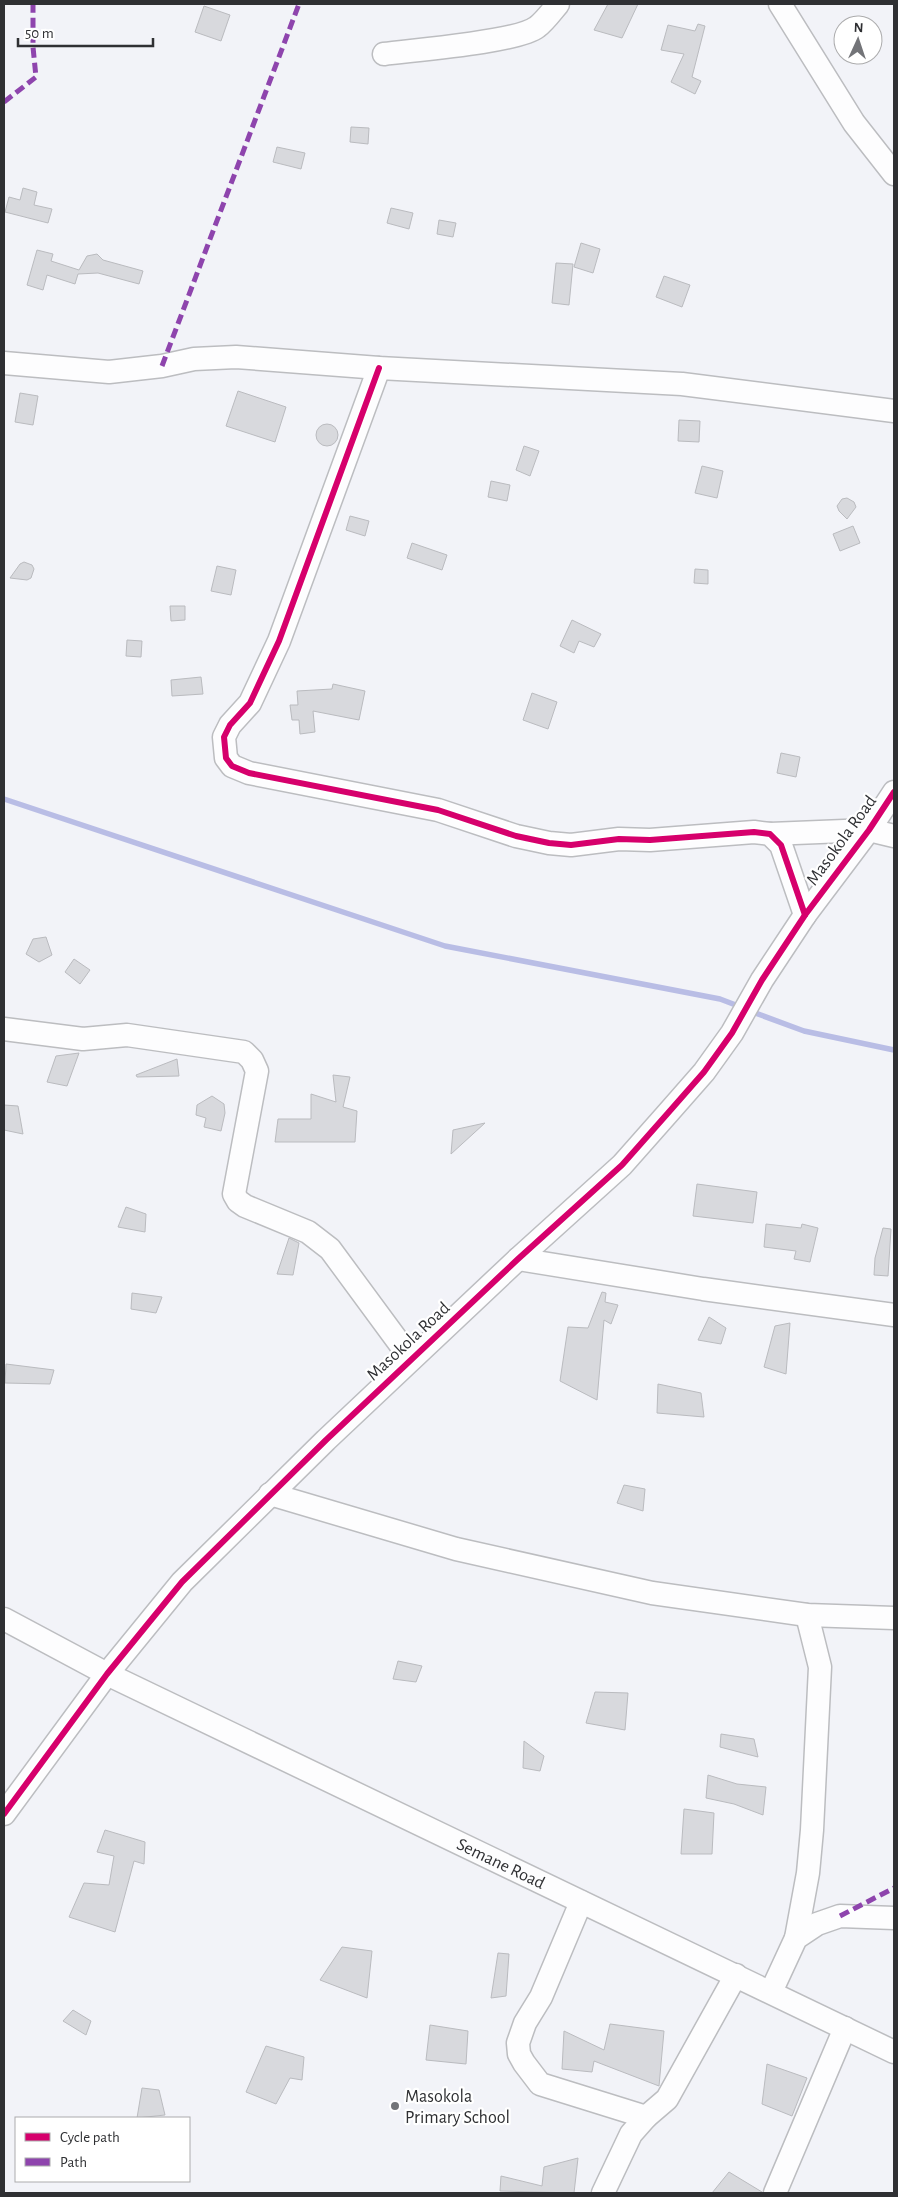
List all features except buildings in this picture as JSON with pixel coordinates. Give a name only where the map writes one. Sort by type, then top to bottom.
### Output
[{"type":"street","points":[[384,54],[496,39],[529,32],[537,27],[558,4]]},
{"type":"street","points":[[780,4],[854,124],[894,174]]},
{"type":"street","points":[[4,363],[109,372],[194,360],[236,357],[379,368],[682,384],[894,411]]},
{"type":"street","points":[[379,368],[279,641],[250,703],[230,725],[224,737],[226,758],[232,766],[249,773],[438,810],[516,836],[550,843],[572,845],[619,839],[650,840],[754,832],[770,834],[869,830],[894,836]]},
{"type":"street","name":"Masokola Road","points":[[4,1814],[107,1674],[182,1582],[270,1494],[411,1359],[622,1165],[704,1072],[732,1033],[762,980],[804,915],[869,830],[894,792]]},
{"type":"street","points":[[770,834],[781,845],[804,915]]},
{"type":"street","points":[[4,1029],[83,1039],[126,1035],[244,1052],[252,1060],[257,1071],[234,1194],[238,1201],[245,1206],[308,1232],[330,1249],[411,1359]]},
{"type":"street","points":[[518,1259],[703,1289],[894,1315]]},
{"type":"street","points":[[270,1494],[456,1549],[652,1593],[807,1615],[894,1618]]},
{"type":"street","points":[[771,1992],[796,1938],[808,1874],[820,1667],[807,1615]]},
{"type":"street","name":"Semane Road","points":[[4,1619],[107,1674],[894,2052]]},
{"type":"street","points":[[581,1902],[541,1998],[524,2023],[518,2043],[519,2054],[531,2074],[540,2084],[646,2117]]},
{"type":"street","points":[[796,1938],[817,1924],[840,1916],[894,1918]]},
{"type":"street","points":[[603,2193],[631,2134],[646,2117],[667,2099],[736,1975]]},
{"type":"street","points":[[775,2193],[845,2028]]},
{"type":"waterway","points":[[4,799],[445,946],[720,999],[741,1007]]},
{"type":"waterway","points":[[750,1011],[804,1031],[894,1050]]},
{"type":"marked path","points":[[4,102],[36,77],[33,47],[33,4]]},
{"type":"marked path","points":[[162,366],[299,4]]},
{"type":"marked path","points":[[840,1916],[894,1888]]},
{"type":"cycle path","points":[[379,368],[279,641],[250,703],[230,725],[224,737],[226,758],[232,766],[249,773],[438,810],[516,836],[549,843],[571,845],[619,839],[650,840],[754,832],[770,834],[781,845],[805,915]]},
{"type":"cycle path","points":[[4,1814],[107,1674],[182,1582],[326,1440],[518,1259],[622,1165],[704,1072],[732,1033],[762,980],[805,915],[869,830],[894,792]]},
{"type":"place","name":"Masokola Primary School","points":[[395,2106]]}]
